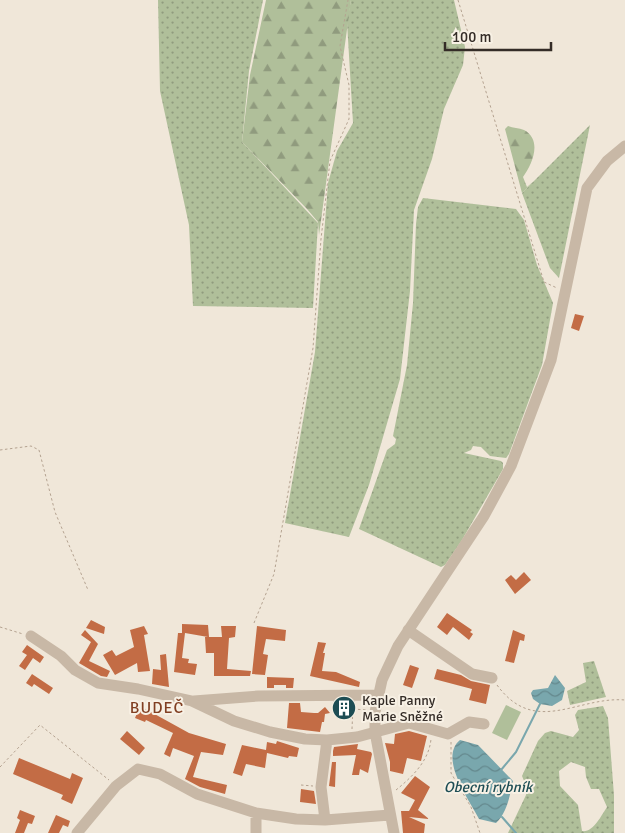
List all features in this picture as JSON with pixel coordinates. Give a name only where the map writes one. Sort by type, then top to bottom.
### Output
[{"type":"street","points":[[394,833],[374,732],[378,695],[389,664],[408,630],[484,516],[511,466],[551,360],[587,188],[606,161],[625,146]]},
{"type":"street","points":[[408,630],[472,674],[492,678]]},
{"type":"street","points":[[31,636],[61,656],[75,670],[98,683],[138,689],[192,701],[234,721],[270,732],[306,739],[357,738],[409,723],[448,734],[469,722],[484,724]]},
{"type":"street","points":[[192,701],[258,696],[378,695]]},
{"type":"street","points":[[325,820],[321,787],[327,740]]},
{"type":"street","points":[[76,833],[116,786],[138,769],[160,774],[197,794],[256,813],[296,819],[325,820],[390,815]]},
{"type":"street","points":[[256,813],[256,833]]},
{"type":"path","points":[[254,623],[274,574],[312,358],[320,239],[330,161],[349,119],[348,85],[340,46],[348,0]]},
{"type":"path","points":[[458,0],[544,282],[566,292]]},
{"type":"path","points":[[0,450],[31,446],[39,450],[55,512],[88,590]]},
{"type":"path","points":[[0,627],[31,636]]},
{"type":"path","points":[[492,678],[505,697],[519,705],[543,713],[579,708],[612,699],[625,700]]},
{"type":"path","points":[[352,730],[352,709],[368,710]]},
{"type":"path","points":[[0,767],[40,725],[116,786]]},
{"type":"path","points":[[394,792],[423,762],[430,747],[429,728]]},
{"type":"path","points":[[448,734],[452,747],[450,773],[471,807],[480,833]]},
{"type":"path","points":[[301,784],[321,787]]},
{"type":"green space","points":[[158,0],[263,0],[249,71],[242,142],[318,223],[313,308],[193,306],[189,225],[160,91]]},
{"type":"green space","points":[[266,0],[351,0],[319,235],[318,222],[242,142],[250,75]]},
{"type":"green space","points":[[351,0],[454,0],[465,47],[463,65],[444,109],[432,159],[414,210],[410,291],[400,379],[369,485],[349,537],[285,523],[315,352],[328,183],[337,151],[353,123],[347,22]]},
{"type":"green space","points":[[590,125],[559,278],[550,268],[522,193]]},
{"type":"green space","points":[[508,126],[524,130],[530,134],[533,140],[534,153],[530,166],[523,177],[527,187],[534,181],[522,193],[505,129]]},
{"type":"green space","points":[[423,198],[516,209],[524,220],[537,265],[553,303],[542,365],[509,454],[506,458],[490,456],[481,447],[473,446],[471,450],[464,453],[501,461],[503,469],[462,540],[445,565],[441,567],[359,529],[387,450],[395,444],[396,439],[393,436],[407,365],[413,303],[416,224],[418,207]]},
{"type":"green space","points":[[594,661],[606,697],[570,705],[567,691],[586,682],[583,663]]},
{"type":"green space","points":[[506,705],[521,712],[507,740],[492,733]]},
{"type":"green space","points":[[603,706],[608,718],[614,795],[614,833],[508,833],[526,795],[527,788],[522,776],[538,741],[545,733],[551,731],[573,737],[579,730],[575,715],[578,710]],"holes":[[[571,762],[585,767],[586,777],[591,789],[599,789],[607,807],[593,827],[582,831],[578,805],[560,786],[559,771]]]},
{"type":"water","points":[[555,675],[565,688],[562,700],[552,706],[540,704],[533,699],[531,693],[533,690],[548,688]]},
{"type":"water","name":"Obecní rybník","points":[[460,740],[478,745],[513,781],[505,809],[496,823],[479,819],[463,791],[452,757],[454,748]]},
{"type":"building","points":[[575,314],[584,316],[579,331],[571,328]]},
{"type":"building","points":[[524,572],[531,580],[515,594],[505,580],[511,575],[516,580]]},
{"type":"building","points":[[447,613],[472,630],[470,632],[473,634],[469,640],[453,627],[447,635],[437,627]]},
{"type":"building","points":[[91,620],[105,627],[104,634],[86,628]]},
{"type":"building","points":[[182,624],[208,625],[209,637],[222,637],[221,626],[236,626],[235,637],[229,638],[227,669],[251,671],[250,676],[214,676],[214,653],[206,653],[205,637],[208,637],[185,633],[182,658],[189,659],[188,663],[197,664],[195,675],[174,672],[178,633],[182,633]]},
{"type":"building","points":[[144,626],[148,634],[144,635],[150,671],[138,672],[137,663],[115,675],[103,655],[112,650],[116,656],[134,647],[130,630]]},
{"type":"building","points":[[257,626],[286,630],[285,641],[266,639],[263,654],[268,655],[265,675],[252,674]]},
{"type":"building","points":[[85,630],[98,644],[89,661],[110,671],[107,677],[101,676],[79,663],[91,642],[81,635]]},
{"type":"building","points":[[513,630],[525,635],[524,641],[520,640],[514,663],[505,661]]},
{"type":"building","points":[[318,642],[326,643],[323,653],[325,653],[322,671],[336,672],[360,682],[359,687],[310,676]]},
{"type":"building","points":[[27,645],[44,657],[40,663],[33,658],[25,670],[19,666],[27,655],[22,652]]},
{"type":"building","points":[[166,654],[169,687],[152,684],[153,669],[161,670],[160,655]]},
{"type":"building","points":[[410,665],[419,668],[412,688],[403,685]]},
{"type":"building","points":[[437,669],[461,675],[471,681],[490,685],[486,704],[469,700],[472,689],[434,679]]},
{"type":"building","points":[[32,674],[53,688],[49,694],[34,684],[32,687],[26,683]]},
{"type":"building","points":[[267,677],[294,678],[293,688],[286,688],[286,685],[274,685],[274,688],[267,688]]},
{"type":"building","points":[[289,703],[300,703],[301,712],[318,713],[325,707],[330,713],[325,714],[320,732],[287,728]]},
{"type":"building","name":"Kaple Panny Marie Sněžné","points":[[342,703],[352,705],[351,713],[336,712],[336,706]]},
{"type":"building","points":[[140,706],[189,733],[226,744],[223,755],[201,752],[193,777],[227,785],[225,794],[200,787],[185,779],[194,756],[173,748],[170,757],[164,754],[173,733],[146,720],[145,722],[135,718]]},
{"type":"building","points":[[127,731],[145,748],[139,755],[120,739]]},
{"type":"building","points":[[409,731],[427,736],[421,761],[407,758],[403,774],[390,771],[390,762],[385,743],[394,744],[395,734]]},
{"type":"building","points":[[277,741],[299,748],[297,757],[289,756],[288,758],[267,753],[265,768],[246,764],[242,776],[233,773],[242,745],[266,750],[267,742],[276,744]]},
{"type":"building","points":[[358,744],[357,749],[371,752],[372,754],[368,773],[360,769],[359,775],[352,775],[356,755],[333,756],[333,751],[334,747]]},
{"type":"building","points":[[19,758],[70,779],[72,773],[83,778],[72,804],[61,799],[63,795],[13,774]]},
{"type":"building","points":[[332,762],[336,762],[335,787],[329,786]]},
{"type":"building","points":[[415,776],[430,787],[418,810],[429,819],[409,817],[425,824],[424,833],[403,833],[401,811],[409,811],[415,800],[401,793]]},
{"type":"building","points":[[301,789],[314,791],[316,804],[300,802]]},
{"type":"building","points":[[20,810],[35,816],[32,824],[28,823],[24,833],[15,833],[20,820],[17,818]]},
{"type":"building","points":[[56,815],[70,821],[68,827],[63,825],[59,833],[48,833]]},
{"type":"waterway","points":[[501,770],[516,752],[540,704]]},
{"type":"waterway","points":[[502,817],[516,833]]},
{"type":"place","name":"Kaple Panny Marie Sněžné","points":[[344,708]]},
{"type":"district","name":"BUDEČ","points":[[157,708]]}]
